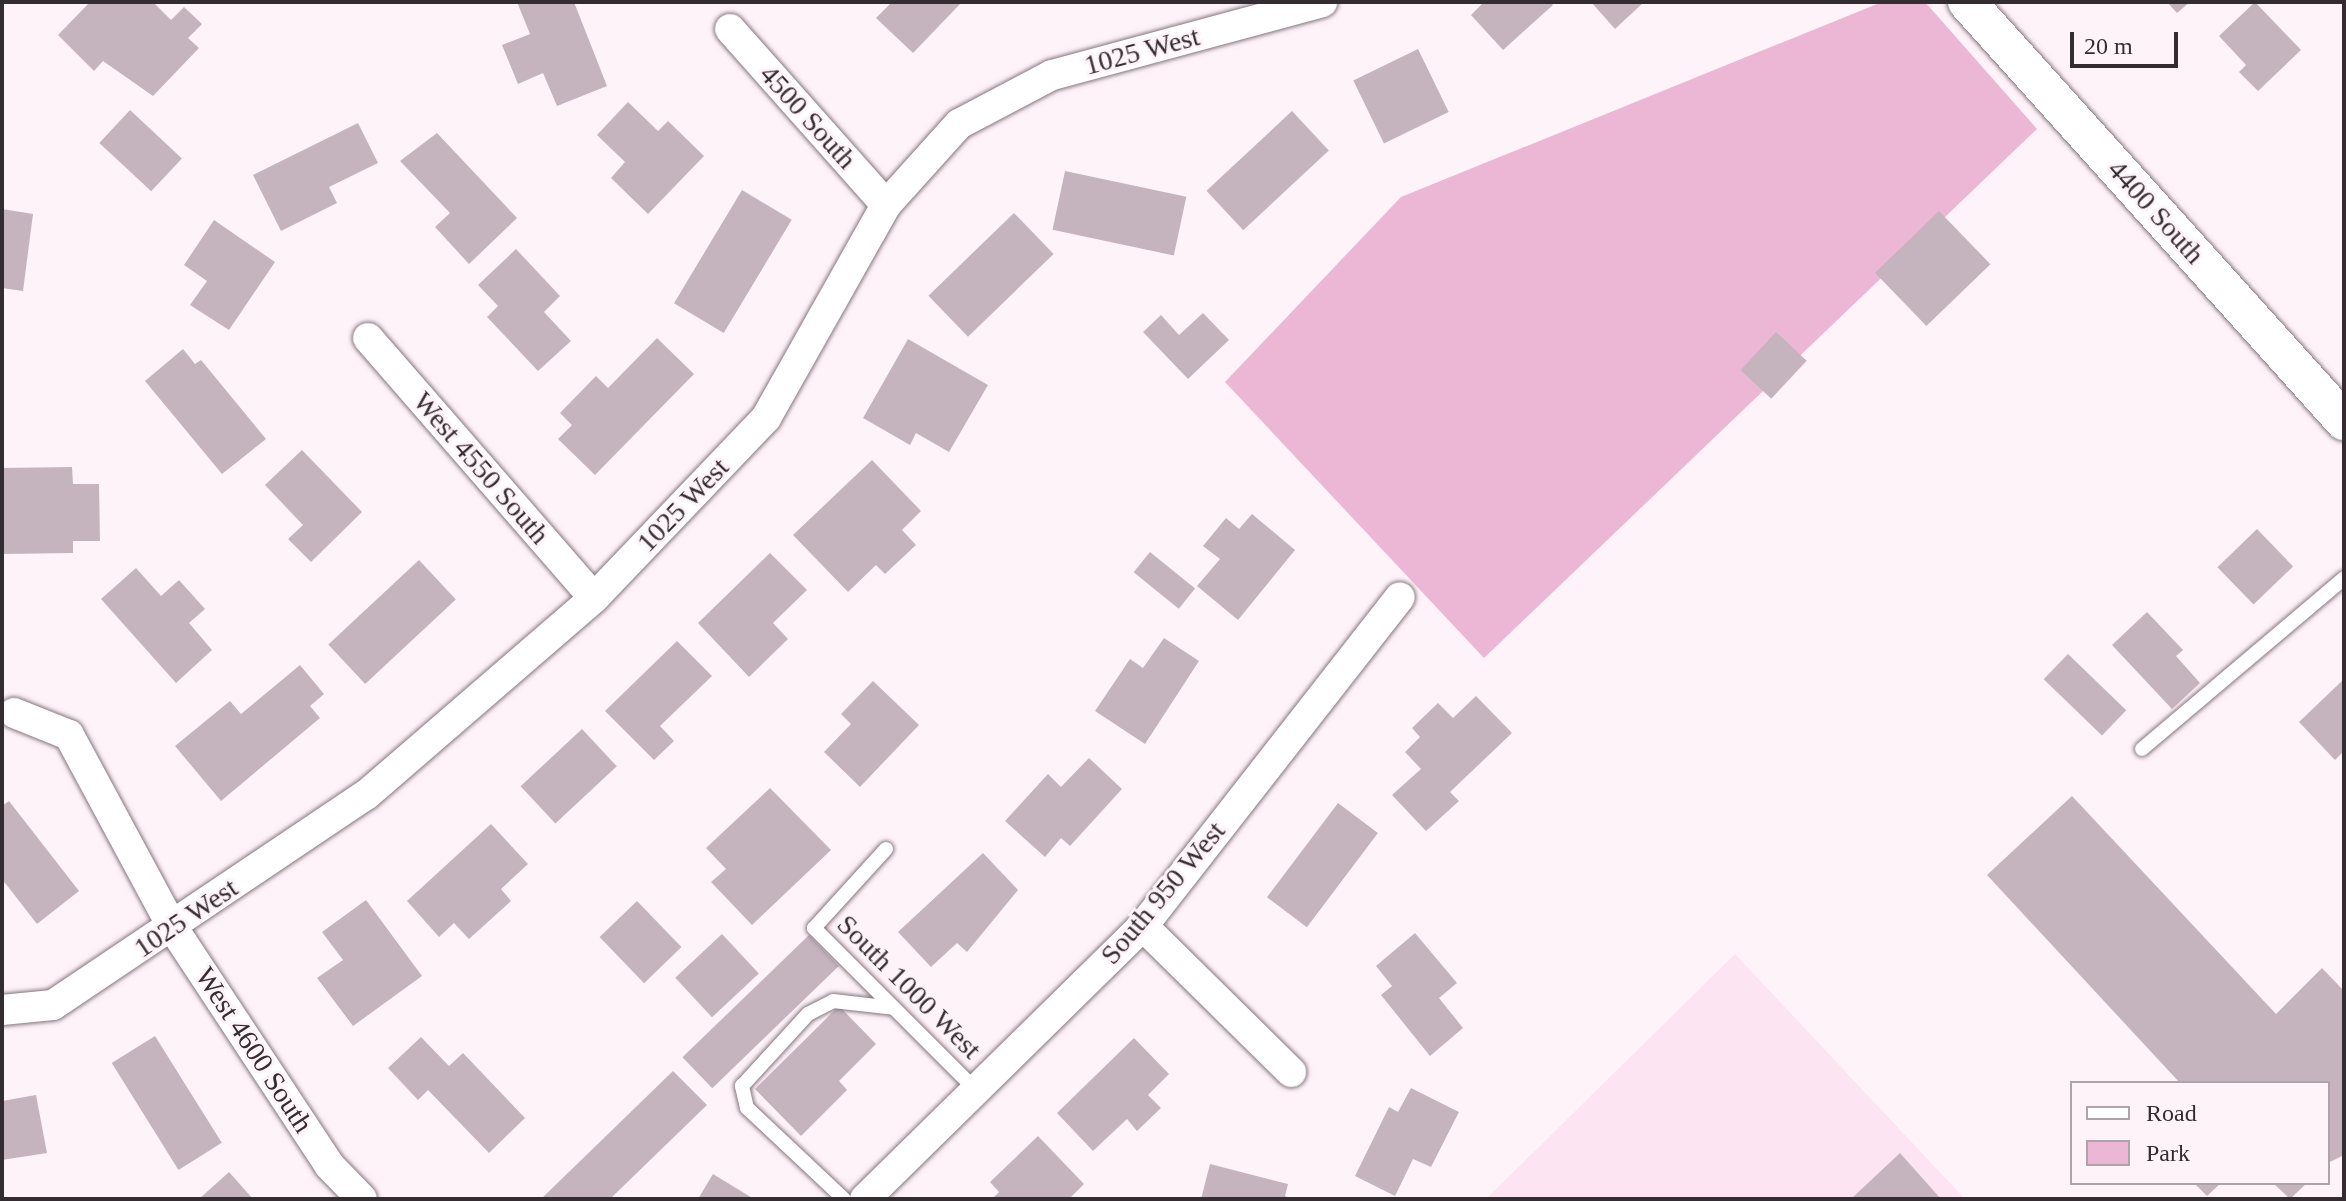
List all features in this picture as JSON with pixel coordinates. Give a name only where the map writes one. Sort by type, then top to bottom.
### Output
[{"type":"street","name":"1025 West","points":[[2,1010],[53,1005],[173,928],[366,795],[594,598],[766,418],[886,205],[959,124],[1052,75],[1322,2]]},
{"type":"street","name":"4400 South","points":[[1967,2],[2344,421]]},
{"type":"street","name":"4500 South","points":[[730,29],[886,205]]},
{"type":"street","name":"West 4550 South","points":[[368,338],[594,598]]},
{"type":"street","name":"South 950 West","points":[[865,1199],[1143,926],[1400,597]]},
{"type":"street","name":"West 4600 South","points":[[14,713],[69,735],[173,928],[329,1165],[362,1199]]},
{"type":"street","points":[[1143,926],[1291,1072]]},
{"type":"lane","points":[[2142,749],[2344,578]]},
{"type":"lane","name":"South 1000 West","points":[[886,849],[814,928],[976,1090]]},
{"type":"lane","points":[[844,1199],[747,1108],[742,1086],[808,1014],[833,1001],[894,1008]]},
{"type":"shaded area","points":[[1735,954],[1965,1199],[1486,1199]]},
{"type":"green space","points":[[1882,2],[1925,2],[2037,129],[1484,658],[1225,382],[1401,197]]},
{"type":"building","points":[[90,2],[153,2],[171,20],[184,7],[202,24],[188,38],[199,48],[153,96],[103,61],[94,71],[58,35]]},
{"type":"building","points":[[517,2],[574,2],[607,86],[557,106],[543,73],[518,84],[502,45],[530,34]]},
{"type":"building","points":[[892,2],[962,2],[913,53],[876,18]]},
{"type":"building","points":[[1484,2],[1550,2],[1553,5],[1503,50],[1471,15]]},
{"type":"building","points":[[1591,2],[1644,2],[1615,29]]},
{"type":"building","points":[[2167,2],[2190,2],[2177,13]]},
{"type":"building","points":[[2255,2],[2301,50],[2258,91],[2239,72],[2246,65],[2219,36]]},
{"type":"building","points":[[1418,49],[1449,112],[1384,143],[1353,81]]},
{"type":"building","points":[[628,102],[658,131],[668,121],[704,156],[648,214],[611,178],[625,162],[597,135]]},
{"type":"building","points":[[130,110],[182,158],[151,191],[99,143]]},
{"type":"building","points":[[1292,111],[1329,150],[1243,230],[1206,191]]},
{"type":"building","points":[[358,123],[378,163],[329,187],[337,203],[281,231],[253,175]]},
{"type":"building","points":[[437,133],[517,218],[469,264],[435,227],[450,213],[400,161]]},
{"type":"building","points":[[1065,171],[1186,197],[1174,255],[1053,230]]},
{"type":"building","points":[[742,190],[792,220],[724,333],[674,303]]},
{"type":"building","points":[[2,209],[33,214],[23,291],[2,288]]},
{"type":"building","points":[[1939,211],[1990,264],[1926,326],[1875,273]]},
{"type":"building","points":[[1014,213],[1054,254],[968,337],[928,296]]},
{"type":"building","points":[[214,220],[275,262],[229,330],[190,305],[207,281],[184,265]]},
{"type":"building","points":[[516,249],[560,296],[544,312],[571,341],[538,371],[487,317],[498,306],[478,285]]},
{"type":"building","points":[[1203,313],[1229,340],[1188,379],[1143,332],[1161,315],[1179,335]]},
{"type":"building","points":[[1776,332],[1807,361],[1771,399],[1741,370]]},
{"type":"building","points":[[657,338],[694,374],[595,475],[558,439],[572,425],[560,413],[596,376],[608,388]]},
{"type":"building","points":[[908,339],[988,385],[949,452],[916,433],[910,445],[863,418]]},
{"type":"building","points":[[183,349],[195,364],[201,360],[266,439],[222,474],[145,381]]},
{"type":"building","points":[[302,450],[362,512],[311,562],[288,539],[303,525],[265,485]]},
{"type":"building","points":[[872,460],[921,511],[902,530],[916,545],[885,574],[876,565],[848,592],[793,535]]},
{"type":"building","points":[[72,467],[73,484],[99,484],[100,541],[73,541],[73,553],[2,554],[2,468]]},
{"type":"building","points":[[1252,514],[1295,550],[1238,620],[1197,586],[1220,559],[1203,546],[1226,518],[1239,529]]},
{"type":"building","points":[[2257,529],[2293,566],[2254,605],[2217,567]]},
{"type":"building","points":[[1150,552],[1195,589],[1179,609],[1134,572]]},
{"type":"building","points":[[770,553],[807,590],[773,623],[788,639],[749,677],[698,623]]},
{"type":"building","points":[[419,560],[456,599],[365,684],[328,645]]},
{"type":"building","points":[[136,568],[161,596],[179,580],[205,609],[189,623],[212,650],[176,683],[101,599]]},
{"type":"building","points":[[2147,612],[2183,650],[2176,656],[2200,683],[2172,709],[2112,645]]},
{"type":"building","points":[[1164,638],[1199,661],[1145,744],[1095,711],[1130,659],[1143,668]]},
{"type":"building","points":[[677,641],[712,676],[660,726],[674,741],[654,760],[605,711]]},
{"type":"building","points":[[2068,654],[2126,710],[2102,735],[2044,679]]},
{"type":"building","points":[[300,665],[324,694],[310,706],[320,718],[221,801],[175,746],[230,701],[241,714]]},
{"type":"building","points":[[2344,679],[2344,751],[2335,760],[2299,722]]},
{"type":"building","points":[[873,681],[919,725],[860,787],[824,752],[851,724],[841,714]]},
{"type":"building","points":[[1476,696],[1512,733],[1450,792],[1459,801],[1426,831],[1392,795],[1421,769],[1405,752],[1420,737],[1412,728],[1438,703],[1453,718]]},
{"type":"building","points":[[582,729],[617,766],[555,824],[521,786]]},
{"type":"building","points":[[1089,758],[1122,789],[1070,846],[1061,838],[1045,857],[1005,821],[1048,774],[1061,787]]},
{"type":"building","points":[[770,788],[831,850],[752,925],[711,882],[726,869],[706,848]]},
{"type":"building","points":[[2072,796],[2276,1014],[2322,968],[2344,991],[2344,1155],[2330,1162],[2330,1081],[2178,1081],[1987,875]]},
{"type":"building","points":[[9,801],[79,891],[37,924],[2,879],[2,806]]},
{"type":"building","points":[[1338,803],[1378,833],[1307,927],[1267,897]]},
{"type":"building","points":[[491,824],[528,864],[501,889],[511,901],[469,939],[454,923],[439,937],[407,901]]},
{"type":"building","points":[[983,853],[1018,890],[967,952],[957,943],[931,967],[898,932]]},
{"type":"building","points":[[366,900],[422,976],[353,1026],[317,978],[343,960],[322,932]]},
{"type":"building","points":[[637,901],[681,947],[644,983],[600,937]]},
{"type":"building","points":[[1415,933],[1457,983],[1439,998],[1463,1028],[1430,1056],[1381,995],[1392,986],[1376,966]]},
{"type":"building","points":[[722,934],[759,973],[712,1017],[675,978]]},
{"type":"building","points":[[809,935],[839,966],[712,1088],[682,1057]]},
{"type":"building","points":[[839,1006],[876,1044],[839,1081],[847,1090],[801,1136],[755,1089]]},
{"type":"building","points":[[155,1036],[222,1143],[179,1170],[112,1063]]},
{"type":"building","points":[[421,1037],[449,1066],[463,1053],[525,1118],[489,1153],[428,1090],[418,1100],[388,1068]]},
{"type":"building","points":[[1134,1038],[1169,1074],[1148,1095],[1161,1108],[1137,1131],[1127,1119],[1093,1151],[1057,1113]]},
{"type":"building","points":[[673,1071],[707,1105],[610,1199],[541,1199]]},
{"type":"building","points":[[1411,1088],[1459,1112],[1431,1167],[1413,1159],[1395,1196],[1355,1176],[1389,1107],[1398,1112]]},
{"type":"building","points":[[36,1095],[47,1153],[2,1160],[2,1101]]},
{"type":"building","points":[[1038,1136],[1084,1184],[1069,1199],[992,1199],[999,1192],[990,1182]]},
{"type":"building","points":[[1900,1153],[1941,1199],[1851,1199]]},
{"type":"building","points":[[1210,1164],[1288,1184],[1285,1196],[1291,1199],[1201,1199]]},
{"type":"building","points":[[229,1172],[253,1199],[199,1199]]},
{"type":"building","points":[[713,1174],[754,1199],[698,1199]]},
{"type":"building","points":[[2196,1185],[2219,1185],[2207,1196]]},
{"type":"building","points":[[2275,1185],[2305,1185],[2290,1199]]}]
